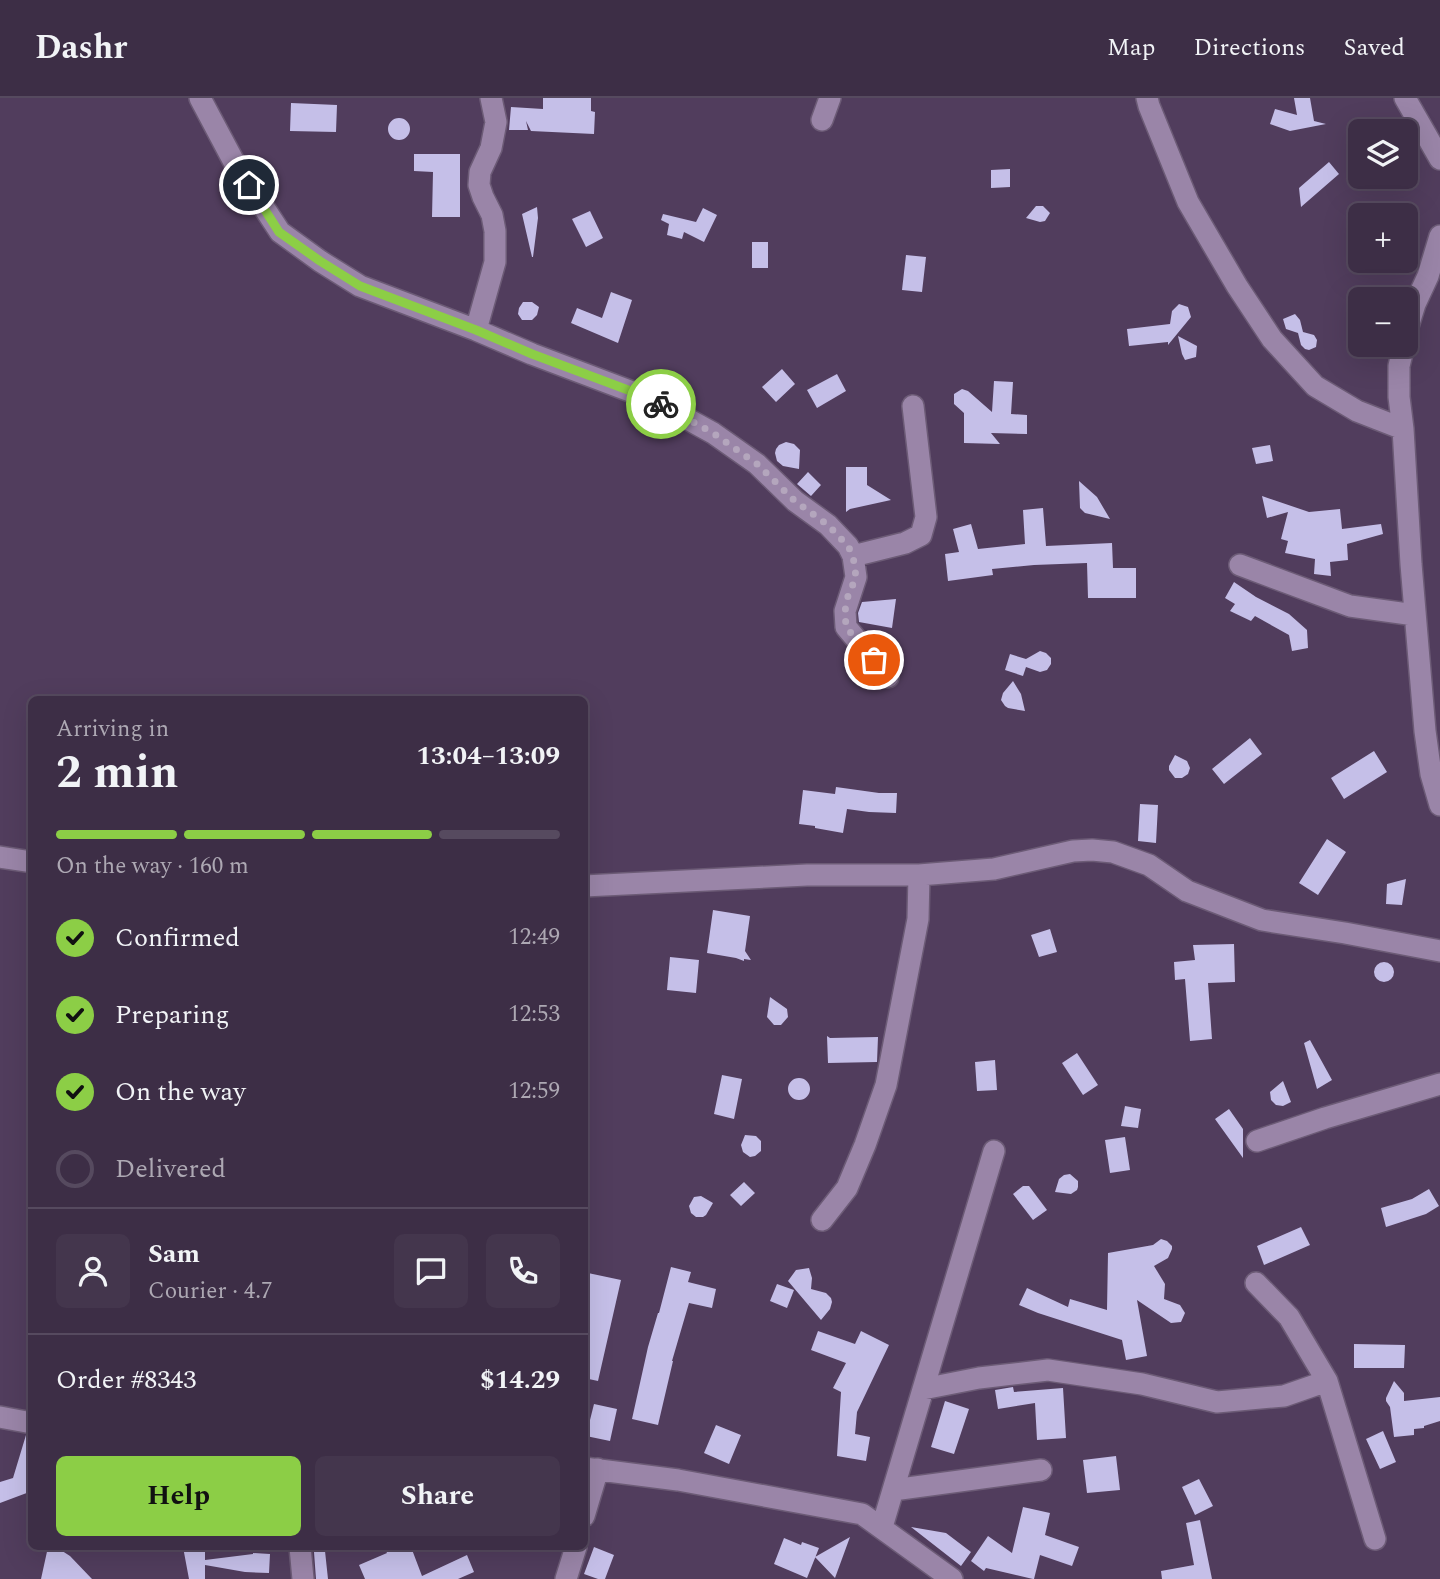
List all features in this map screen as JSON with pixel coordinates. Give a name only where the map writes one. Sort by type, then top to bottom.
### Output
[{"type":"street","points":[[200,98],[234,162],[279,232],[320,261],[360,286],[652,399],[713,433],[757,464],[795,501],[828,525],[848,546],[853,556],[856,577],[848,596],[846,627],[888,677]]},
{"type":"street","points":[[476,330],[495,262],[492,215],[479,185],[480,172],[491,148],[496,122],[491,98]]},
{"type":"street","points":[[822,120],[830,98]]},
{"type":"street","points":[[1147,98],[1188,202],[1237,286],[1272,339],[1315,386],[1357,411],[1403,429]]},
{"type":"street","points":[[1405,98],[1440,159]]},
{"type":"street","points":[[1418,298],[1428,276],[1440,236]]},
{"type":"street","points":[[1401,357],[1399,397],[1425,731],[1440,805]]},
{"type":"street","points":[[853,556],[905,543],[921,535],[926,517],[913,406]]},
{"type":"street","points":[[1240,565],[1350,606],[1415,615]]},
{"type":"street","points":[[588,886],[807,875],[919,875],[994,869],[1073,851],[1092,850],[1113,852],[1149,865],[1187,891],[1262,920],[1440,951]]},
{"type":"street","points":[[0,857],[28,862]]},
{"type":"street","points":[[822,1220],[847,1188],[886,1085],[918,919],[919,875]]},
{"type":"street","points":[[1257,1141],[1440,1084]]},
{"type":"street","points":[[882,1527],[994,1151]]},
{"type":"street","points":[[1256,1283],[1289,1317],[1326,1381],[1375,1539]]},
{"type":"street","points":[[923,1390],[979,1378],[1048,1370],[1142,1384],[1217,1402],[1284,1396],[1326,1381]]},
{"type":"street","points":[[0,1417],[28,1422]]},
{"type":"street","points":[[588,1492],[592,1468],[842,1509],[862,1514],[952,1579]]},
{"type":"street","points":[[893,1490],[1041,1470]]},
{"type":"street","points":[[300,1550],[303,1579]]},
{"type":"street","points":[[566,1579],[575,1550]]},
{"type":"building","points":[[543,98],[591,98],[591,111],[595,112],[594,134],[531,131],[526,121],[528,130],[509,130],[511,107],[543,109]]},
{"type":"building","points":[[1294,98],[1310,98],[1314,121],[1326,124],[1290,131],[1270,124],[1275,109],[1297,115]]},
{"type":"building","points":[[291,103],[337,105],[336,132],[290,131]]},
{"type":"building","points":[[399,118],[407,121],[410,129],[407,137],[399,140],[391,137],[388,129],[391,121]]},
{"type":"building","points":[[414,154],[460,154],[460,217],[432,217],[433,172],[414,171]]},
{"type":"building","points":[[1329,162],[1339,174],[1301,207],[1299,188]]},
{"type":"building","points":[[1010,169],[1010,187],[991,188],[991,170]]},
{"type":"building","points":[[1036,206],[1043,206],[1050,213],[1045,221],[1026,218]]},
{"type":"building","points":[[537,207],[538,218],[532,257],[522,214]]},
{"type":"building","points":[[703,208],[717,215],[704,242],[684,232],[682,239],[667,235],[669,224],[661,220],[663,214],[696,222]]},
{"type":"building","points":[[590,211],[603,238],[586,247],[572,219]]},
{"type":"building","points":[[752,242],[768,242],[768,268],[752,268]]},
{"type":"building","points":[[906,255],[926,257],[922,292],[902,290]]},
{"type":"building","points":[[611,292],[632,300],[618,343],[571,323],[577,308],[602,318]]},
{"type":"building","points":[[523,302],[532,302],[539,307],[532,320],[522,320],[518,314]]},
{"type":"building","points":[[1179,304],[1188,307],[1191,317],[1168,345],[1168,342],[1129,346],[1127,329],[1170,324],[1172,311]]},
{"type":"building","points":[[1295,314],[1300,320],[1303,332],[1314,335],[1317,340],[1316,347],[1305,349],[1298,333],[1286,329],[1283,319]]},
{"type":"building","points":[[1178,336],[1197,346],[1196,357],[1185,360]]},
{"type":"building","points":[[782,369],[795,384],[776,402],[762,387]]},
{"type":"building","points":[[837,374],[846,391],[817,408],[807,390]]},
{"type":"building","points":[[994,381],[1013,382],[1011,414],[1027,415],[1027,434],[991,433],[1000,444],[964,443],[964,413],[954,404],[954,394],[962,389],[968,391],[992,412]]},
{"type":"building","points":[[786,442],[794,444],[800,450],[799,469],[783,466],[777,461],[776,449]]},
{"type":"building","points":[[1270,445],[1273,461],[1256,464],[1252,448]]},
{"type":"building","points":[[846,467],[867,467],[867,485],[891,500],[846,512]]},
{"type":"building","points":[[808,472],[821,485],[811,496],[797,484]]},
{"type":"building","points":[[1079,481],[1097,497],[1110,519],[1085,513],[1080,508]]},
{"type":"building","points":[[1262,496],[1309,512],[1340,509],[1342,529],[1381,524],[1383,534],[1347,544],[1348,560],[1330,562],[1331,576],[1314,574],[1315,559],[1285,553],[1288,541],[1281,539],[1288,512],[1267,518]]},
{"type":"building","points":[[1043,508],[1046,546],[1112,543],[1113,568],[1136,568],[1136,598],[1088,598],[1087,563],[992,569],[993,575],[948,581],[945,554],[959,552],[953,529],[971,524],[978,549],[1025,544],[1023,510]]},
{"type":"building","points":[[1234,582],[1289,614],[1307,630],[1308,648],[1292,651],[1289,635],[1255,616],[1251,621],[1230,611],[1235,604],[1225,598]]},
{"type":"building","points":[[896,599],[892,628],[859,622],[858,613],[862,602]]},
{"type":"building","points":[[1040,651],[1051,658],[1047,670],[1040,672],[1026,667],[1023,676],[1005,670],[1010,654],[1026,659]]},
{"type":"building","points":[[1013,681],[1021,694],[1025,711],[1008,708],[1001,700]]},
{"type":"building","points":[[1250,738],[1262,754],[1224,784],[1212,769]]},
{"type":"building","points":[[1374,751],[1387,772],[1344,799],[1331,778]]},
{"type":"building","points":[[1175,755],[1187,761],[1190,768],[1188,774],[1182,778],[1175,778],[1169,770]]},
{"type":"building","points":[[836,787],[897,793],[896,813],[847,809],[843,833],[799,824],[803,790],[835,794]]},
{"type":"building","points":[[1140,804],[1158,805],[1156,843],[1138,841]]},
{"type":"building","points":[[1327,839],[1346,852],[1318,895],[1299,883]]},
{"type":"building","points":[[1406,879],[1402,905],[1386,904],[1387,884]]},
{"type":"building","points":[[713,910],[750,916],[745,951],[751,960],[707,953]]},
{"type":"building","points":[[1050,929],[1057,952],[1039,957],[1031,935]]},
{"type":"building","points":[[1234,944],[1235,982],[1208,983],[1212,1039],[1190,1041],[1185,979],[1175,980],[1174,962],[1195,960],[1193,945]]},
{"type":"building","points":[[670,957],[699,960],[696,993],[667,990]]},
{"type":"building","points":[[1384,962],[1391,965],[1394,972],[1391,979],[1384,982],[1377,979],[1374,972],[1377,965]]},
{"type":"building","points":[[770,997],[787,1009],[788,1017],[781,1025],[774,1025],[767,1017]]},
{"type":"building","points":[[827,1036],[878,1037],[877,1062],[828,1063]]},
{"type":"building","points":[[1310,1040],[1332,1080],[1317,1089],[1304,1043]]},
{"type":"building","points":[[1077,1053],[1098,1085],[1083,1095],[1062,1063]]},
{"type":"building","points":[[995,1060],[997,1090],[977,1091],[975,1062]]},
{"type":"building","points":[[722,1075],[742,1079],[734,1119],[714,1114]]},
{"type":"building","points":[[799,1078],[807,1081],[810,1089],[807,1097],[799,1100],[791,1097],[788,1089],[791,1081]]},
{"type":"building","points":[[1283,1081],[1291,1102],[1283,1106],[1276,1105],[1271,1100],[1270,1092]]},
{"type":"building","points":[[1125,1106],[1141,1109],[1138,1128],[1121,1126]]},
{"type":"building","points":[[1229,1109],[1243,1129],[1243,1158],[1215,1119]]},
{"type":"building","points":[[745,1135],[756,1136],[761,1141],[761,1151],[755,1156],[750,1157],[743,1152],[741,1145]]},
{"type":"building","points":[[1125,1137],[1130,1170],[1110,1173],[1105,1140]]},
{"type":"building","points":[[1070,1174],[1078,1181],[1077,1190],[1071,1194],[1055,1192],[1059,1179]]},
{"type":"building","points":[[744,1182],[755,1193],[741,1206],[730,1195]]},
{"type":"building","points":[[1023,1186],[1029,1186],[1047,1210],[1033,1220],[1013,1194]]},
{"type":"building","points":[[1429,1189],[1439,1206],[1426,1214],[1386,1227],[1381,1208],[1412,1199]]},
{"type":"building","points":[[701,1196],[713,1203],[706,1215],[696,1217],[689,1206],[694,1197]]},
{"type":"building","points":[[1301,1227],[1310,1245],[1264,1265],[1257,1246]]},
{"type":"building","points":[[1161,1239],[1172,1246],[1168,1258],[1154,1266],[1165,1284],[1164,1299],[1180,1305],[1185,1313],[1181,1322],[1171,1323],[1137,1300],[1147,1356],[1126,1360],[1122,1340],[1019,1305],[1027,1288],[1068,1307],[1070,1299],[1107,1310],[1108,1253],[1153,1245]]},
{"type":"building","points":[[671,1267],[691,1272],[688,1282],[716,1289],[712,1308],[689,1303],[672,1361],[658,1425],[632,1419],[648,1347]]},
{"type":"building","points":[[809,1268],[811,1289],[826,1293],[832,1302],[821,1320],[788,1281],[796,1270]]},
{"type":"building","points":[[588,1273],[621,1280],[598,1381],[588,1379]]},
{"type":"building","points":[[777,1284],[794,1290],[787,1308],[770,1301]]},
{"type":"building","points":[[818,1331],[855,1344],[861,1331],[889,1345],[857,1412],[855,1434],[870,1437],[866,1461],[837,1456],[841,1392],[833,1388],[846,1363],[811,1350]]},
{"type":"building","points":[[1354,1344],[1405,1345],[1404,1368],[1354,1368]]},
{"type":"building","points":[[1394,1381],[1404,1393],[1404,1401],[1440,1397],[1440,1421],[1414,1429],[1414,1435],[1394,1437],[1390,1407],[1386,1398]]},
{"type":"building","points":[[1013,1387],[1014,1392],[1063,1388],[1066,1438],[1037,1440],[1035,1403],[998,1409],[995,1390]]},
{"type":"building","points":[[945,1401],[969,1409],[954,1454],[931,1447]]},
{"type":"building","points":[[594,1404],[617,1409],[610,1441],[588,1436]]},
{"type":"building","points":[[716,1425],[741,1435],[729,1464],[704,1453]]},
{"type":"building","points":[[1383,1431],[1396,1462],[1380,1469],[1366,1439]]},
{"type":"building","points":[[28,1435],[28,1492],[0,1503],[0,1482],[13,1478]]},
{"type":"building","points":[[1116,1456],[1120,1490],[1087,1493],[1083,1460]]},
{"type":"building","points":[[1199,1479],[1213,1506],[1195,1515],[1182,1487]]},
{"type":"building","points":[[1023,1507],[1050,1513],[1045,1535],[1079,1547],[1072,1566],[1040,1555],[1033,1579],[986,1568],[984,1571],[971,1561],[988,1536],[1012,1553]]},
{"type":"building","points":[[1200,1520],[1212,1579],[1162,1579],[1161,1571],[1194,1565],[1186,1523]]},
{"type":"building","points":[[911,1527],[946,1533],[971,1552],[961,1566]]},
{"type":"building","points":[[850,1537],[835,1578],[815,1557]]},
{"type":"building","points":[[784,1538],[819,1548],[807,1578],[774,1564]]},
{"type":"building","points":[[594,1547],[614,1555],[605,1579],[584,1574]]},
{"type":"building","points":[[47,1550],[61,1550],[92,1579],[41,1579]]},
{"type":"building","points":[[184,1550],[205,1550],[205,1560],[253,1553],[270,1554],[269,1573],[205,1565],[205,1579],[189,1579]]},
{"type":"building","points":[[386,1550],[412,1550],[422,1576],[467,1555],[474,1572],[458,1579],[365,1579],[359,1565],[387,1553]]},
{"type":"building","points":[[325,1551],[328,1579],[316,1579],[314,1552]]},
{"type":"way so far","points":[[661,404],[713,433],[757,464],[795,501],[828,525],[848,546],[856,566],[856,577],[845,611],[846,627],[874,660]]},
{"type":"route","points":[[249,185],[279,232],[360,286],[661,404]]}]
